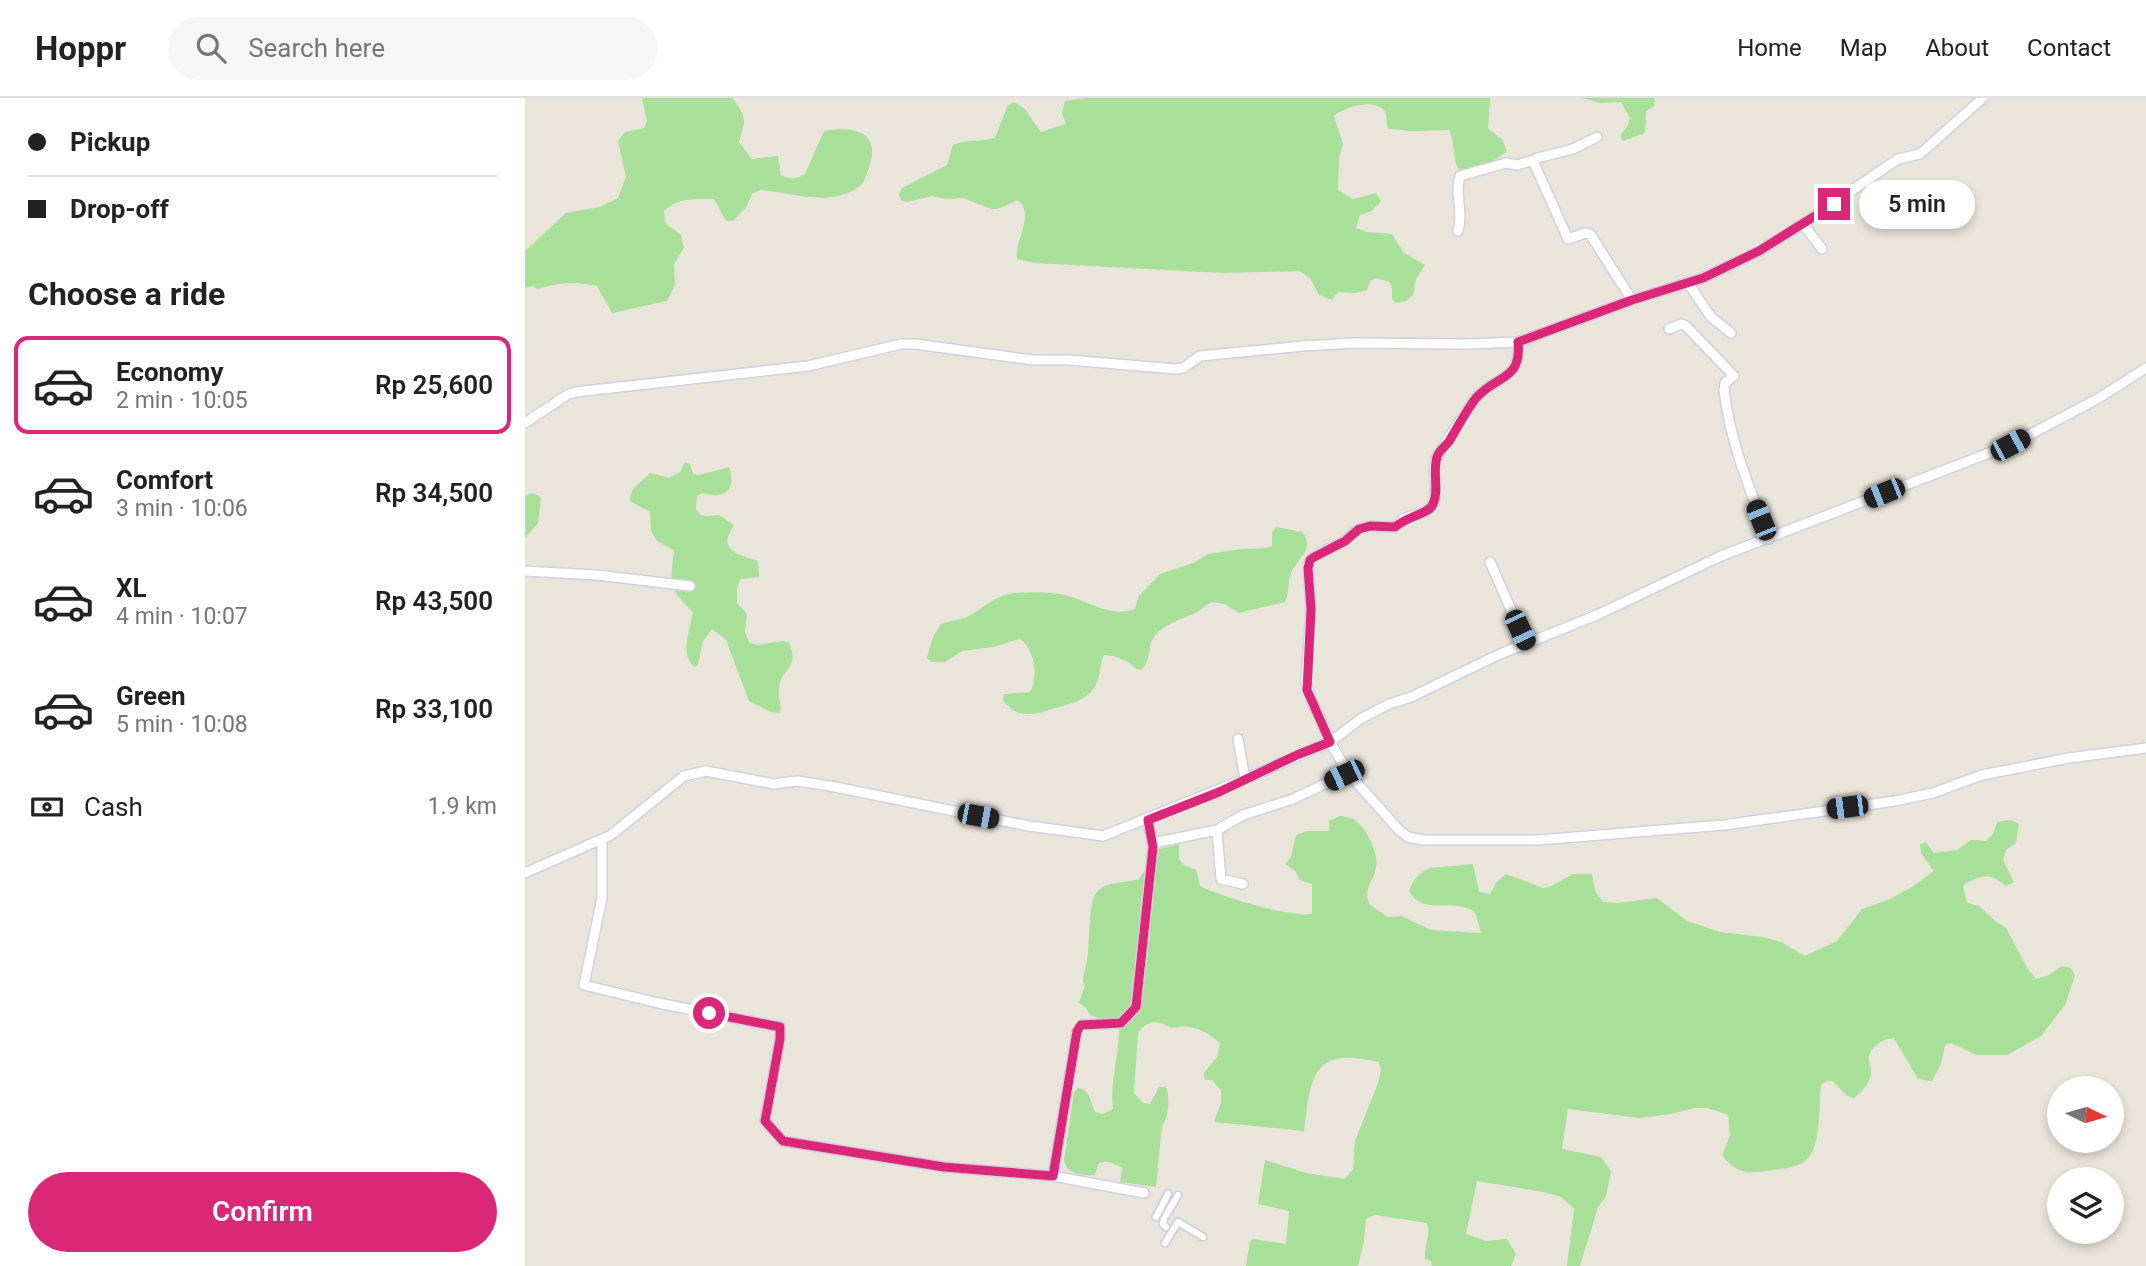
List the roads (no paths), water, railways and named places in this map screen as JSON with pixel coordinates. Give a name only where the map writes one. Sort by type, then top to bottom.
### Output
[{"type":"street","points":[[525,423],[575,392],[808,366],[901,344],[1033,360],[1069,360],[1176,369],[1183,368],[1200,356],[1303,346],[1518,342],[1632,300],[1688,283],[1759,251],[1898,159],[1920,154],[1983,98]]},
{"type":"street","points":[[1458,231],[1460,176],[1506,163],[1517,165],[1573,149],[1597,137]]},
{"type":"street","points":[[1534,160],[1568,239],[1590,234],[1632,300]]},
{"type":"street","points":[[1803,224],[1822,249]]},
{"type":"street","points":[[1688,283],[1711,317],[1731,333]]},
{"type":"street","points":[[1669,329],[1681,324],[1686,326],[1734,376],[1725,383],[1724,390],[1728,418],[1738,458],[1769,539]]},
{"type":"street","points":[[1518,342],[1519,355],[1515,368],[1477,397],[1437,456],[1434,472],[1435,495],[1430,508],[1422,514],[1403,520],[1395,527],[1370,526],[1359,529],[1345,541],[1319,553],[1310,560],[1308,568],[1310,645],[1307,690],[1330,742],[1349,774],[1399,830],[1414,839],[1538,840],[1724,825],[1895,801],[1933,793],[1982,775],[2069,758],[2146,748]]},
{"type":"street","points":[[525,873],[611,835],[684,776],[706,771],[774,784],[797,781],[830,786],[1029,826],[1103,836],[1148,820],[1330,742],[1362,718],[1389,704],[1411,697],[1526,644],[1597,615],[1721,556],[2010,445],[2099,398],[2146,368]]},
{"type":"street","points":[[1490,562],[1526,644]]},
{"type":"street","points":[[525,571],[597,575],[690,586]]},
{"type":"street","points":[[1237,739],[1245,779]]},
{"type":"street","points":[[1153,847],[1158,842],[1217,830],[1243,814],[1293,799],[1349,774]]},
{"type":"street","points":[[1053,1176],[1077,1031],[1081,1025],[1121,1023],[1136,1007],[1153,847],[1148,820]]},
{"type":"street","points":[[1217,830],[1221,879],[1243,884]]},
{"type":"street","points":[[602,839],[602,898],[584,985],[780,1027],[765,1121],[783,1141],[944,1167],[1053,1176],[1144,1193]]},
{"type":"street","points":[[1156,1217],[1168,1209]]},
{"type":"street","points":[[1168,1209],[1179,1222],[1203,1237]]},
{"type":"street","points":[[1165,1243],[1168,1209]]}]
